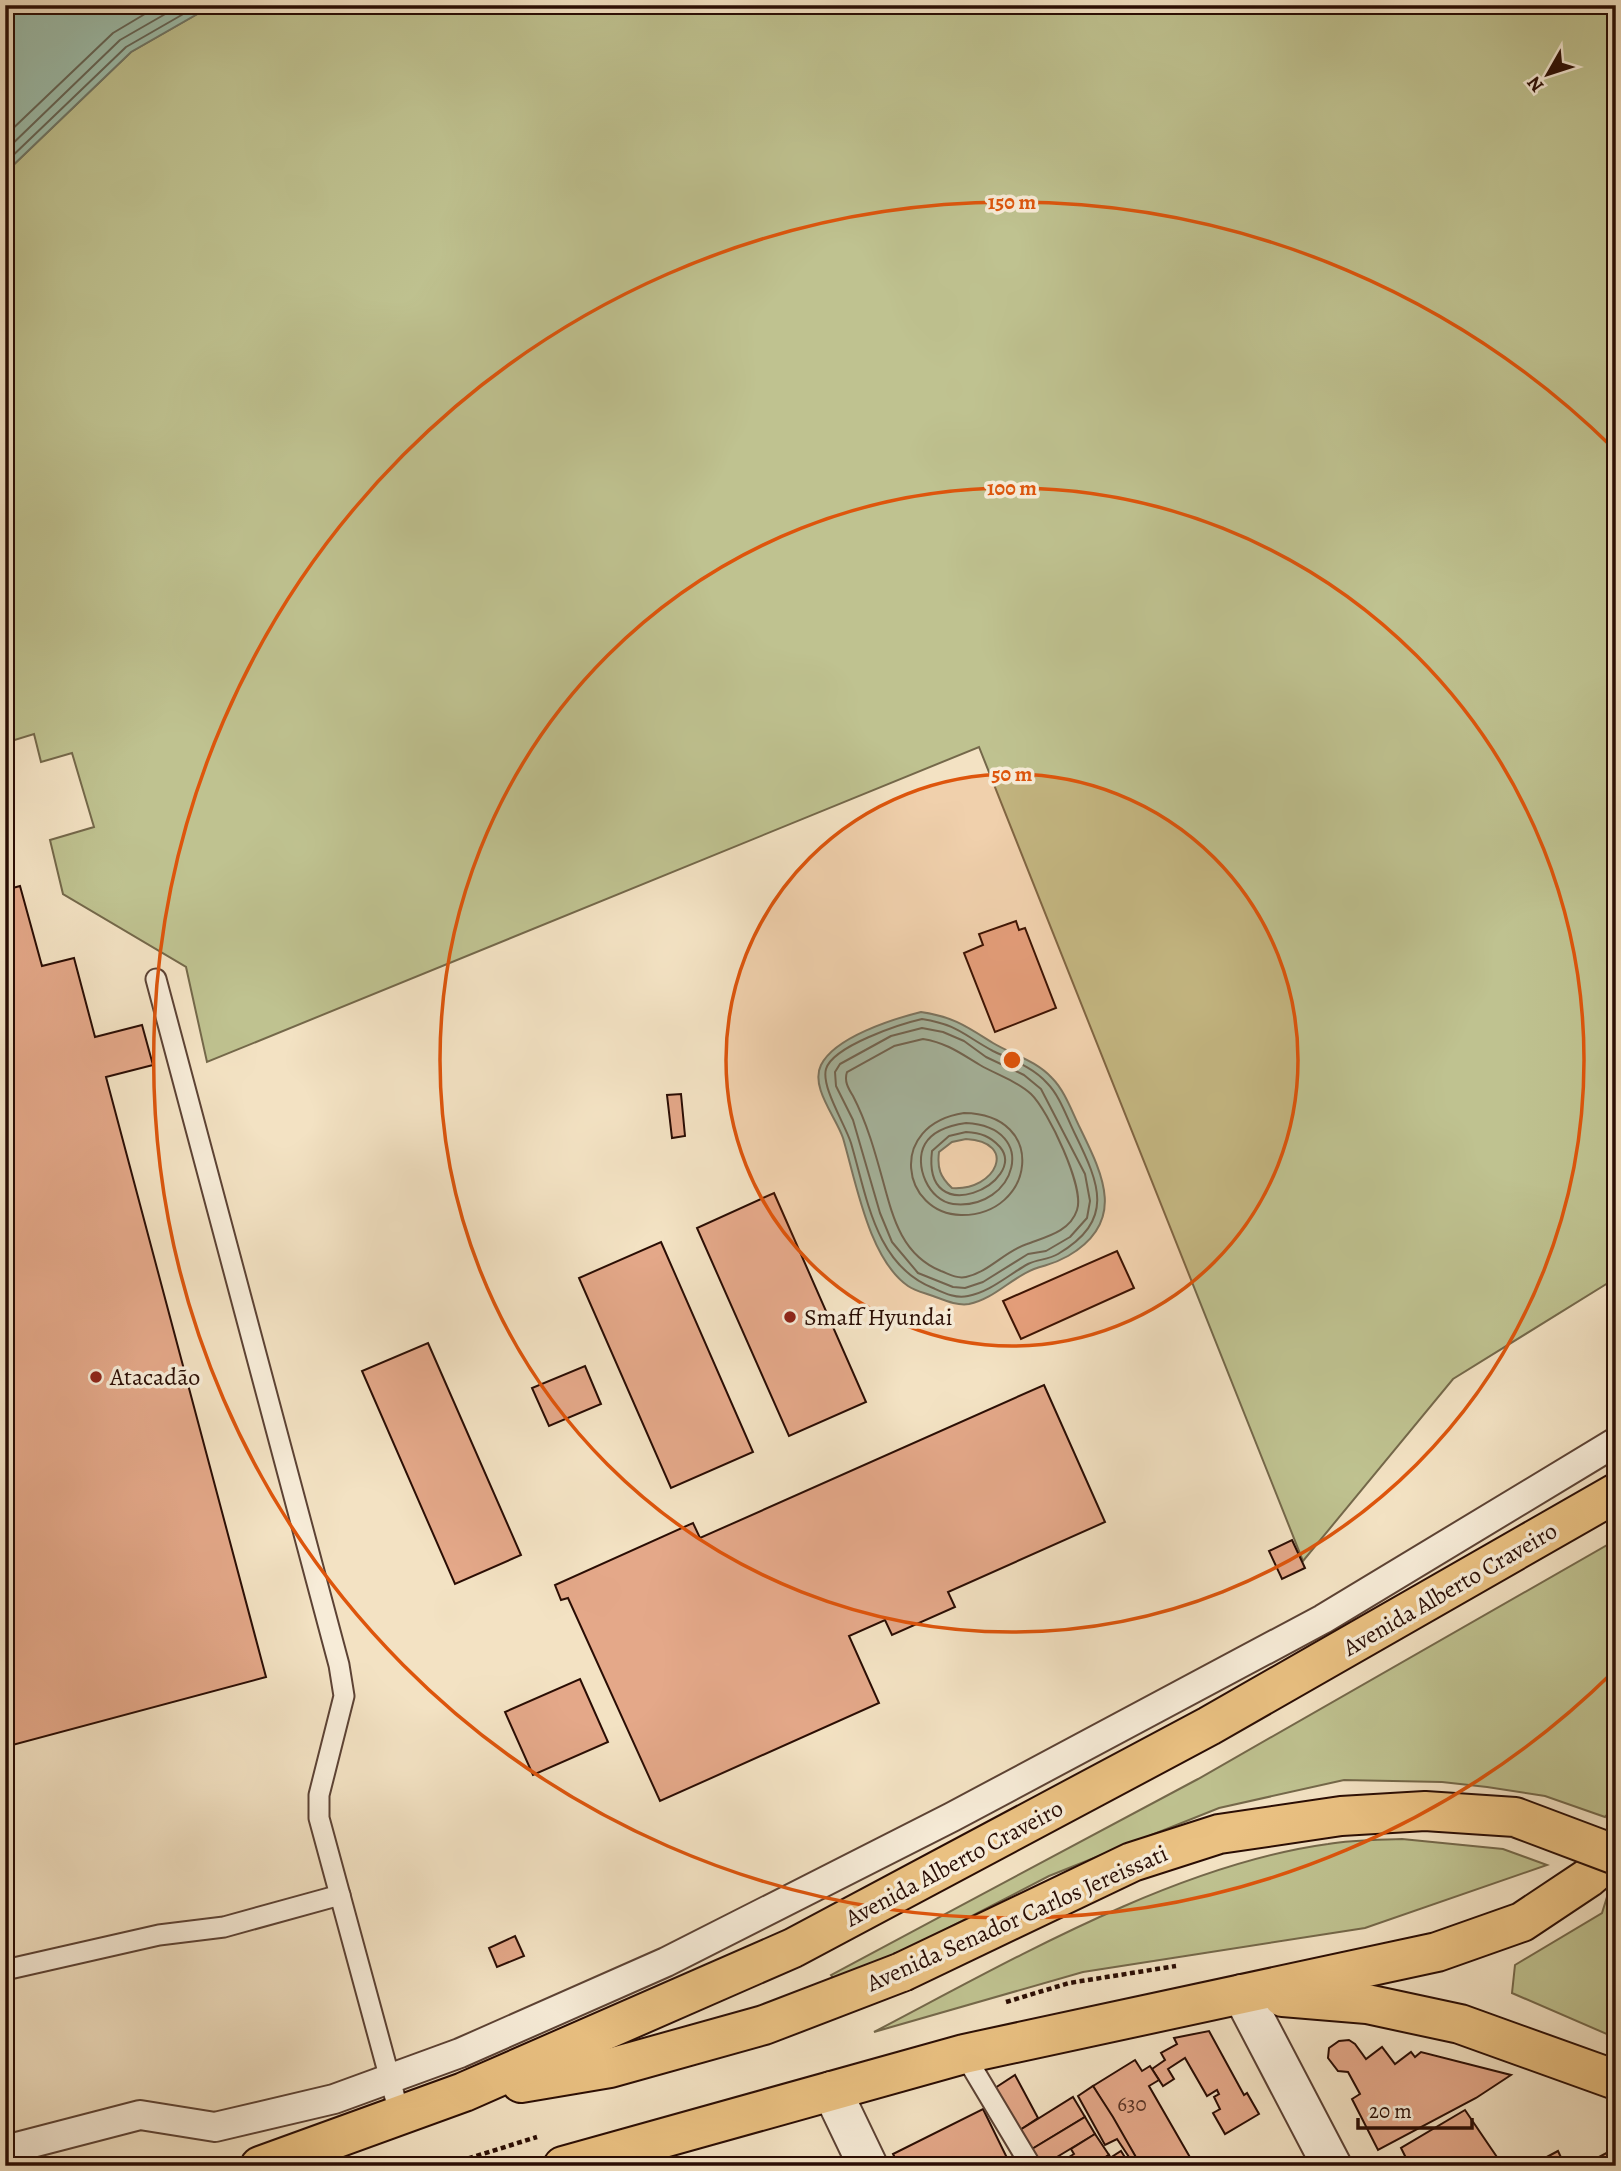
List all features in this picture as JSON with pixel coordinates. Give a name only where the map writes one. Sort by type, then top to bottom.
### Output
[{"type":"main road","name":"Avenida Alberto Craveiro","points":[[260,2166],[464,2092],[805,1942],[1209,1726],[1616,1493]]},
{"type":"main road","name":"Avenida Senador Carlos Jereissati","points":[[464,2092],[610,2068],[764,2025],[902,1972],[1132,1861],[1219,1834],[1341,1816],[1425,1811],[1515,1817],[1616,1855]]},
{"type":"main road","points":[[563,2166],[964,2054],[1437,1952],[1522,1922],[1588,1878],[1616,1855]]},
{"type":"main road","points":[[1242,1994],[1367,2004],[1460,2024],[1616,2080]]},
{"type":"street","points":[[5,2150],[140,2115],[215,2127],[334,2099],[460,2053],[666,1962],[952,1817],[1323,1619],[1616,1442]]},
{"type":"street","points":[[1242,1994],[1332,2166]]},
{"type":"street","points":[[832,2091],[868,2166]]},
{"type":"lane","points":[[156,979],[339,1664],[344,1696],[319,1795],[320,1818],[400,2116]]},
{"type":"lane","points":[[5,1970],[159,1935],[225,1927],[340,1895]]},
{"type":"lane","points":[[964,2054],[1031,2166]]},
{"type":"shaded area","points":[[213,5],[1616,5],[1616,1278],[1453,1379],[1303,1561],[979,747],[207,1062],[186,967],[63,894],[50,840],[94,827],[72,753],[41,762],[34,734],[5,743],[5,173],[131,52]]},
{"type":"shaded area","points":[[1616,1540],[1616,1803],[1605,1817],[1545,1796],[1487,1787],[1442,1782],[1344,1780],[1219,1808],[1049,1876],[838,1985],[831,1975],[1198,1779]]},
{"type":"shaded area","points":[[1402,1839],[1503,1849],[1547,1865],[1365,1928],[1083,1972],[874,2032],[1095,1919],[1212,1872],[1270,1855],[1328,1844]]},
{"type":"shaded area","points":[[1612,1881],[1616,1883],[1616,2038],[1512,1993],[1515,1965],[1602,1913]]},
{"type":"water","points":[[5,5],[213,5],[131,52],[5,173]]},
{"type":"water","points":[[921,1012],[967,1027],[1031,1062],[1057,1083],[1096,1164],[1105,1198],[1104,1213],[1098,1229],[1086,1243],[1063,1259],[1034,1269],[986,1298],[969,1304],[951,1302],[911,1288],[895,1274],[883,1258],[859,1197],[843,1138],[819,1083],[821,1065],[839,1046],[881,1024]],"holes":[[[966,1139],[982,1142],[992,1148],[996,1157],[990,1175],[967,1187],[952,1188],[940,1172],[939,1152],[952,1142]]]},
{"type":"building","name":"Atacadão","points":[[20,886],[42,966],[74,958],[95,1037],[142,1025],[153,1065],[106,1077],[266,1677],[5,1747],[5,890]]},
{"type":"building","points":[[1016,921],[1019,930],[1025,928],[1056,1008],[995,1032],[964,953],[983,945],[979,934]]},
{"type":"building","points":[[681,1094],[685,1136],[672,1138],[667,1095]]},
{"type":"building","points":[[774,1193],[866,1402],[789,1436],[697,1228]]},
{"type":"building","points":[[661,1242],[753,1452],[671,1488],[579,1278]]},
{"type":"building","points":[[1117,1251],[1134,1288],[1021,1339],[1003,1301]]},
{"type":"building","points":[[428,1343],[521,1555],[455,1584],[362,1371]]},
{"type":"building","points":[[585,1366],[601,1404],[549,1426],[532,1388]]},
{"type":"building","points":[[1044,1385],[1105,1522],[948,1592],[955,1607],[892,1635],[885,1620],[849,1636],[879,1703],[660,1801],[568,1598],[561,1600],[555,1585],[693,1523],[700,1538]]},
{"type":"building","points":[[1292,1540],[1305,1568],[1282,1579],[1269,1551]]},
{"type":"building","points":[[580,1679],[608,1742],[533,1775],[505,1712]]},
{"type":"building","points":[[515,1936],[524,1956],[497,1967],[489,1948]]},
{"type":"building","points":[[1209,2031],[1244,2095],[1247,2093],[1259,2114],[1225,2134],[1213,2113],[1220,2109],[1214,2097],[1219,2094],[1217,2090],[1207,2096],[1185,2058],[1168,2069],[1174,2079],[1163,2086],[1152,2069],[1165,2060],[1161,2053],[1177,2044],[1174,2038]]},
{"type":"building","points":[[1349,2040],[1366,2059],[1382,2047],[1395,2064],[1411,2052],[1415,2057],[1421,2052],[1511,2075],[1476,2098],[1378,2150],[1352,2099],[1360,2094],[1348,2072],[1338,2071],[1328,2058],[1329,2048],[1339,2041]]},
{"type":"building","points":[[1135,2060],[1142,2071],[1150,2066],[1159,2080],[1149,2086],[1195,2166],[1141,2166],[1093,2086]]},
{"type":"building","points":[[1015,2075],[1038,2118],[1020,2130],[995,2088]]},
{"type":"building","points":[[1093,2086],[1141,2166],[1135,2166],[1117,2139],[1105,2145],[1078,2096]]},
{"type":"building","points":[[1073,2097],[1085,2117],[1032,2149],[1020,2130]]},
{"type":"building","points":[[983,2109],[1011,2166],[899,2166],[893,2154]]},
{"type":"building","points":[[1465,2110],[1501,2163],[1497,2166],[1393,2166],[1406,2158],[1401,2148]]},
{"type":"building","points":[[1085,2117],[1095,2134],[1042,2166],[1035,2166],[1027,2152]]},
{"type":"building","points":[[1095,2134],[1109,2155],[1091,2166],[1042,2166],[1056,2158],[1059,2163],[1074,2154],[1071,2149]]},
{"type":"building","points":[[1616,2148],[1616,2166],[1582,2166]]},
{"type":"building","points":[[1121,2151],[1126,2159],[1115,2166],[1110,2158]]},
{"type":"building","points":[[1558,2151],[1565,2166],[1530,2166]]},
{"type":"building","points":[[1109,2155],[1115,2166],[1091,2166]]},
{"type":"place","name":"Smaff Hyundai","points":[[790,1317]]},
{"type":"place","name":"Atacadão","points":[[96,1377]]}]
